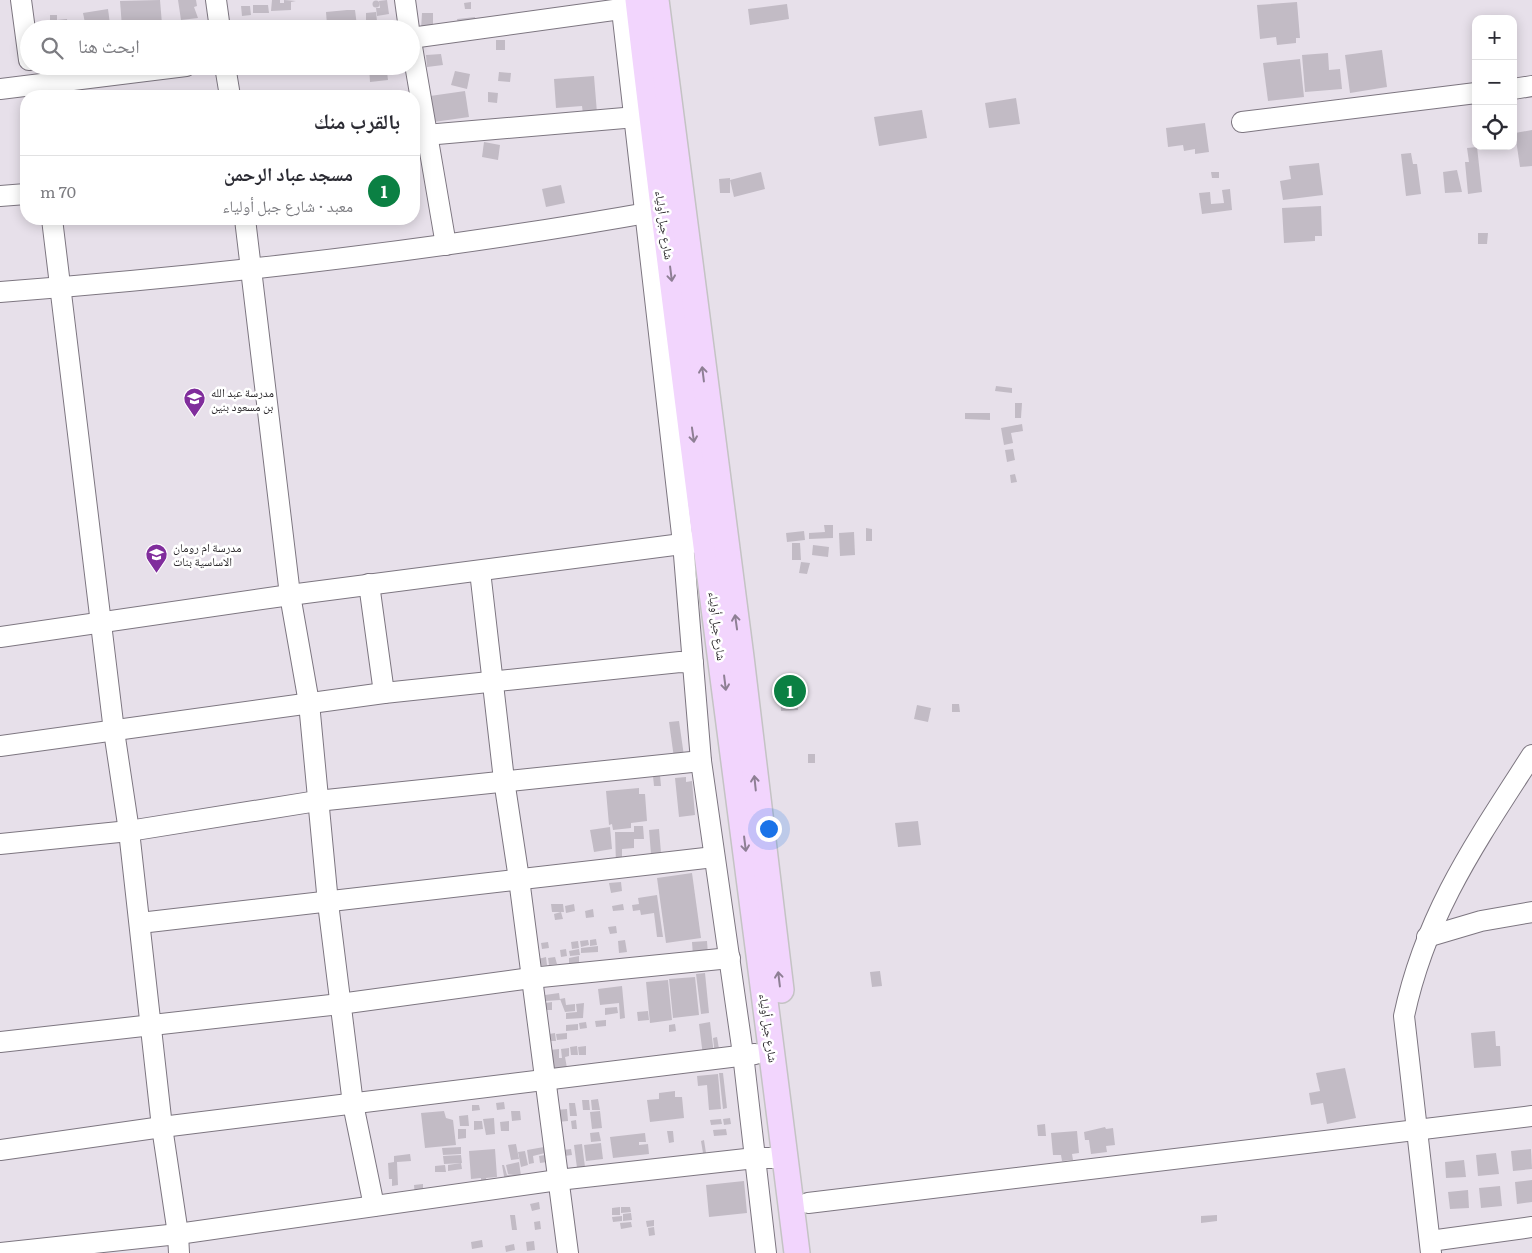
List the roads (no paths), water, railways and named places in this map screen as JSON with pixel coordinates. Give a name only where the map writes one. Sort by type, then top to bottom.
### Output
[{"type":"main road","name":"شارع جبل أولياء","points":[[638,4],[655,212],[695,542],[772,1054],[797,1253]]},
{"type":"main road","name":"شارع جبل أولياء","points":[[638,4],[740,648],[757,800],[814,1253]]},
{"type":"street","points":[[21,0],[24,20]]},
{"type":"street","points":[[216,0],[219,20]]},
{"type":"street","points":[[406,0],[408,20]]},
{"type":"street","points":[[0,292],[62,288],[446,246],[655,212],[636,117],[638,4],[420,39]]},
{"type":"street","points":[[0,89],[32,83],[104,75]]},
{"type":"street","points":[[226,75],[229,90]]},
{"type":"street","points":[[415,75],[416,90]]},
{"type":"street","points":[[1517,88],[1532,86]]},
{"type":"street","points":[[1242,122],[1472,93]]},
{"type":"street","points":[[446,246],[421,135],[636,117]]},
{"type":"street","points":[[0,196],[20,194]]},
{"type":"street","points":[[53,225],[62,288],[114,732],[129,831],[162,1126],[179,1243]]},
{"type":"street","points":[[247,225],[290,595],[309,703],[328,903],[340,1004],[353,1104],[374,1206]]},
{"type":"street","points":[[0,637],[368,584],[695,542],[693,663],[701,761],[743,1054],[766,1253]]},
{"type":"street","points":[[480,571],[504,780],[519,879],[568,1253]]},
{"type":"street","points":[[368,584],[384,693]]},
{"type":"street","points":[[0,746],[114,732],[384,693],[680,662],[693,663]]},
{"type":"street","points":[[1532,755],[1456,874],[1427,937],[1413,978],[1404,1016],[1430,1247],[1532,1227]]},
{"type":"street","points":[[0,844],[129,831],[318,801],[504,780],[701,761]]},
{"type":"street","points":[[140,923],[328,903],[714,857]]},
{"type":"street","points":[[1427,937],[1481,921],[1532,912]]},
{"type":"street","points":[[0,1042],[340,1004],[531,978],[730,958]]},
{"type":"street","points":[[0,1150],[162,1126],[353,1104],[545,1078],[743,1054],[772,1054]]},
{"type":"street","points":[[808,1203],[1532,1116]]},
{"type":"street","points":[[0,1252],[179,1243],[374,1206],[558,1180],[755,1158],[785,1158]]},
{"type":"place","name":"مدرسة عبد الله بن مسعود بنين","points":[[195,418]]},
{"type":"place","name":"مدرسة ام رومان الاساسية بنات","points":[[157,573]]},
{"type":"place","name":"مسجد عباد الرحمن","points":[[790,691]]}]
